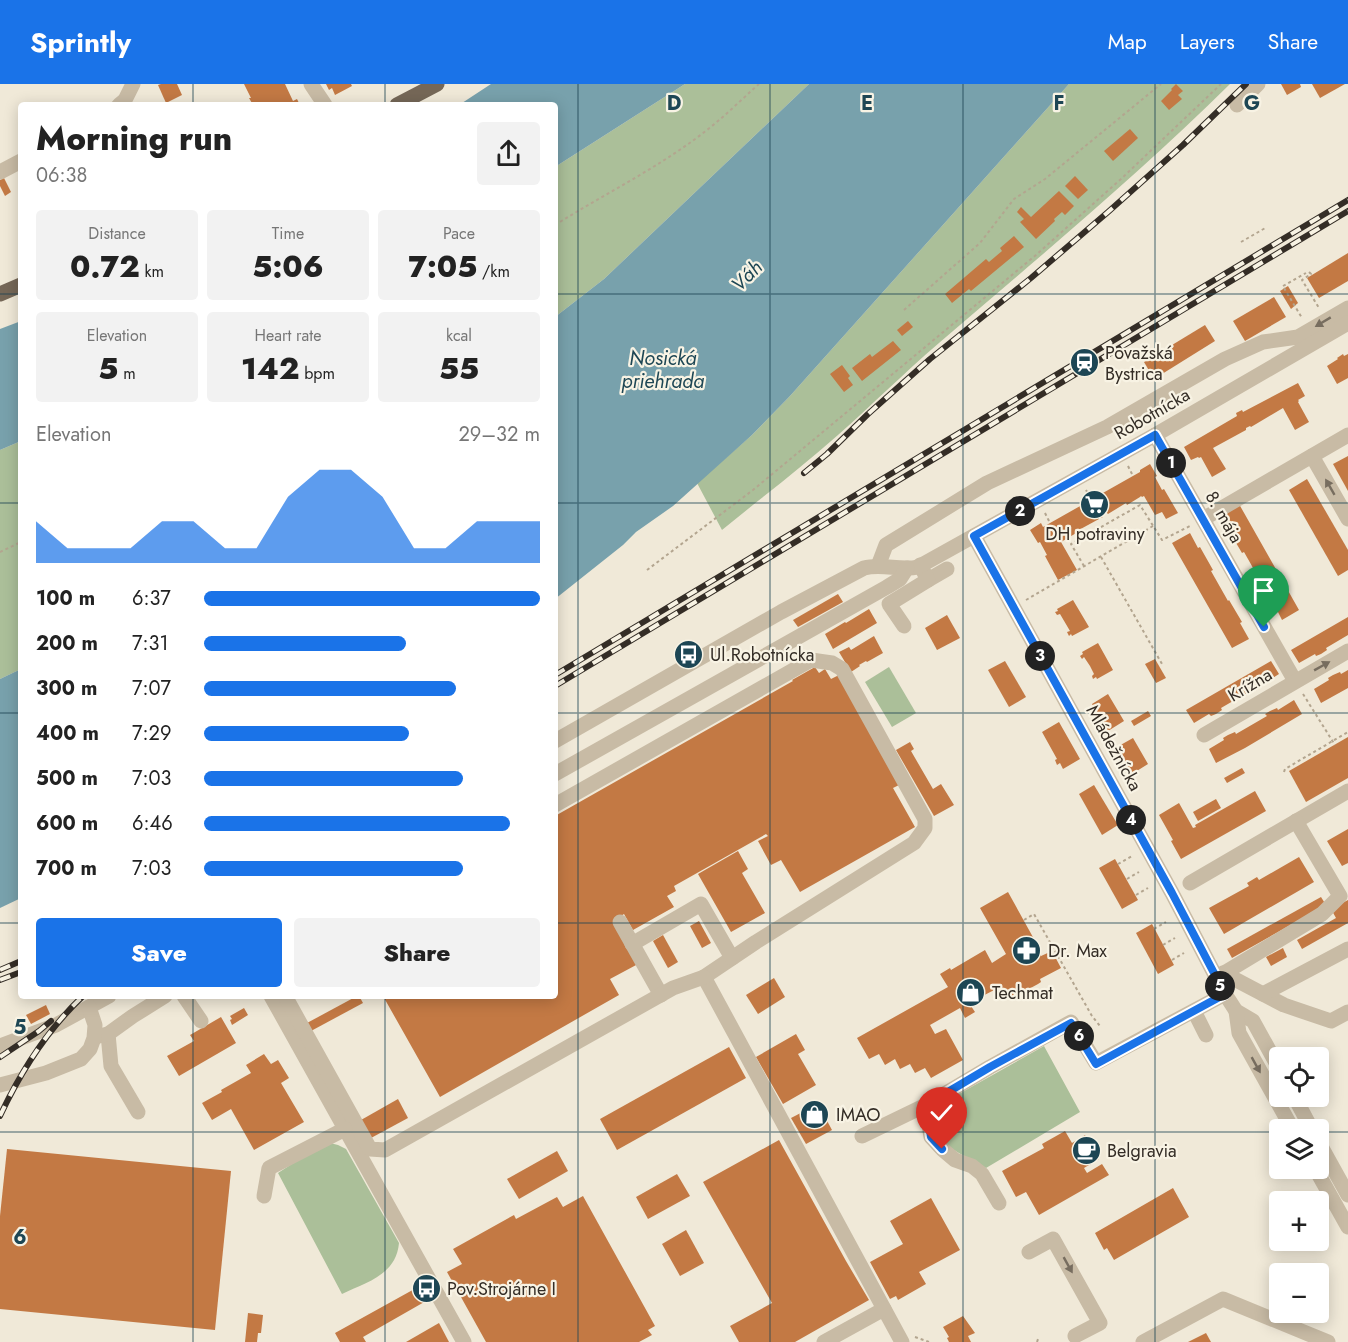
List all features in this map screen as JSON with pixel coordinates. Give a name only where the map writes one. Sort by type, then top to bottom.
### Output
[{"type":"main road","points":[[403,102],[437,84]]},
{"type":"main road","points":[[0,294],[18,286]]},
{"type":"street","points":[[123,102],[133,84]]},
{"type":"street","points":[[311,84],[323,102]]},
{"type":"street","points":[[1237,105],[1258,84]]},
{"type":"street","points":[[0,172],[18,163]]},
{"type":"street","points":[[878,566],[886,545],[987,483],[1107,427],[1225,359],[1263,342],[1300,344],[1348,308]]},
{"type":"street","name":"Robotnícka","points":[[558,772],[887,587],[913,567],[974,536],[1155,435],[1300,344],[1348,323]]},
{"type":"street","name":"8. mája","points":[[1155,435],[1295,681]]},
{"type":"street","points":[[1203,519],[1348,435]]},
{"type":"street","points":[[1312,456],[1348,519]]},
{"type":"street","name":"Mládežnícka","points":[[974,536],[1220,976],[1225,994],[1236,1011],[1239,1033],[1287,1119]]},
{"type":"street","points":[[558,739],[781,612],[864,568],[913,567],[928,580]]},
{"type":"street","points":[[904,627],[890,604],[947,569]]},
{"type":"street","name":"Krížna","points":[[1204,735],[1348,651]]},
{"type":"street","points":[[287,999],[370,1149],[385,1150],[673,988],[704,977],[914,843],[925,828],[925,819],[842,669],[832,663],[811,660],[558,803]]},
{"type":"street","points":[[1190,883],[1348,791]]},
{"type":"street","points":[[1220,976],[1322,914],[1340,896],[1296,821]]},
{"type":"street","points":[[632,944],[701,904],[732,958]]},
{"type":"street","points":[[620,922],[661,995]]},
{"type":"street","points":[[1263,994],[1348,949]]},
{"type":"street","points":[[1220,976],[1284,1005],[1331,1021],[1348,1012]]},
{"type":"street","points":[[704,977],[902,1342]]},
{"type":"street","points":[[862,1136],[926,1105],[1071,1023],[1096,1064],[1225,994]]},
{"type":"street","points":[[0,1046],[56,1024],[104,999]]},
{"type":"street","points":[[0,1085],[45,1073],[81,1059],[101,1036],[160,999]]},
{"type":"street","points":[[186,999],[201,1021]]},
{"type":"street","points":[[273,999],[464,1342]]},
{"type":"street","points":[[89,1007],[111,1066],[138,1112]]},
{"type":"street","points":[[1194,1011],[1206,1035]]},
{"type":"street","name":"Mládežnícka","points":[[1236,1011],[1253,1021],[1269,1050]]},
{"type":"street","points":[[926,1105],[931,1137],[955,1160],[972,1166],[982,1174],[999,1203]]},
{"type":"street","points":[[264,1196],[269,1168],[345,1129]]},
{"type":"street","points":[[1329,1161],[1348,1195]]},
{"type":"street","points":[[1321,1179],[1348,1227]]},
{"type":"street","points":[[1029,1252],[1053,1239],[1100,1323],[1076,1336]]},
{"type":"street","points":[[1143,1342],[1223,1299],[1328,1342]]},
{"type":"street","points":[[824,1342],[884,1309]]},
{"type":"path","points":[[558,223],[644,174],[708,130],[759,84]]},
{"type":"path","points":[[904,309],[980,243],[1014,199],[1045,179],[1161,84]]},
{"type":"path","points":[[647,570],[753,490],[1027,262],[1121,179],[1221,84]]},
{"type":"path","points":[[1241,242],[1267,227]]},
{"type":"path","points":[[1305,323],[1284,287],[1307,272],[1311,274],[1302,280],[1322,313]]},
{"type":"path","points":[[1125,461],[1133,476]]},
{"type":"path","points":[[1083,485],[1092,501]]},
{"type":"path","points":[[1084,566],[1071,544],[1140,505],[1162,540],[1203,519]]},
{"type":"path","points":[[1042,508],[1050,523]]},
{"type":"path","points":[[1021,603],[1153,526]]},
{"type":"path","points":[[0,552],[18,543]]},
{"type":"path","points":[[1101,557],[1162,664]]},
{"type":"path","points":[[1295,681],[1335,745]]},
{"type":"path","points":[[1284,772],[1285,769],[1348,732]]},
{"type":"path","points":[[1118,864],[1132,856]]},
{"type":"path","points":[[1127,879],[1139,872]]},
{"type":"path","points":[[1136,895],[1148,888]]},
{"type":"path","points":[[1024,920],[1034,914],[1092,1016],[1101,1026]]},
{"type":"path","points":[[1154,929],[1166,922]]},
{"type":"path","points":[[1163,945],[1175,938]]},
{"type":"path","points":[[1172,960],[1184,954]]},
{"type":"green space","points":[[685,84],[809,84],[604,279],[558,315],[558,165]]},
{"type":"green space","points":[[1069,84],[1230,84],[1123,184],[926,354],[838,435],[722,530],[697,483],[752,435],[790,396]]},
{"type":"green space","points":[[18,442],[18,670],[0,679],[0,450]]},
{"type":"green space","points":[[889,667],[916,713],[892,727],[865,682]]},
{"type":"green space","points":[[1044,1046],[1080,1112],[986,1168],[946,1144],[936,1128],[936,1117],[941,1104]]},
{"type":"green space","points":[[330,1143],[346,1149],[399,1243],[397,1254],[386,1270],[370,1281],[342,1294],[278,1173],[318,1147]]},
{"type":"water","points":[[491,84],[685,84],[558,165],[558,102],[464,102]]},
{"type":"water","name":"Nosická priehrada","points":[[809,84],[1069,84],[790,396],[752,435],[673,506],[636,532],[558,597],[558,315],[604,279]]},
{"type":"water","points":[[18,322],[18,442],[0,450],[0,329]]},
{"type":"water","points":[[18,670],[18,899],[0,908],[0,679]]},
{"type":"building","points":[[177,84],[182,95],[166,102],[158,85]]},
{"type":"building","points":[[244,84],[285,84],[293,101],[297,99],[298,102],[251,102],[249,98],[251,98]]},
{"type":"building","points":[[326,84],[351,84],[352,86],[335,95],[332,88],[329,90]]},
{"type":"building","points":[[1176,84],[1183,91],[1178,95],[1182,99],[1169,110],[1161,101]]},
{"type":"building","points":[[1281,84],[1300,84],[1301,87],[1287,95]]},
{"type":"building","points":[[1312,84],[1345,84],[1320,98]]},
{"type":"building","points":[[1130,129],[1138,138],[1113,161],[1104,151]]},
{"type":"building","points":[[1075,176],[1088,190],[1078,199],[1065,186]]},
{"type":"building","points":[[4,178],[11,192],[5,196],[0,186],[0,180]]},
{"type":"building","points":[[1059,191],[1074,206],[1065,215],[1062,212],[1036,239],[1020,222],[1024,219],[1017,212],[1021,207],[1031,217]]},
{"type":"building","points":[[1014,236],[1024,247],[971,291],[969,289],[952,303],[945,294],[986,259],[989,262]]},
{"type":"building","points":[[1348,253],[1348,281],[1319,298],[1307,278]]},
{"type":"building","points":[[1288,286],[1298,303],[1291,309],[1280,291]]},
{"type":"building","points":[[1274,297],[1286,317],[1245,341],[1233,321]]},
{"type":"building","points":[[908,321],[913,327],[902,336],[897,330]]},
{"type":"building","points":[[1205,325],[1215,341],[1154,379],[1144,362]]},
{"type":"building","points":[[893,341],[901,350],[862,381],[852,368],[870,354],[872,357]]},
{"type":"building","points":[[1343,354],[1344,356],[1348,354],[1348,378],[1337,384],[1327,366]]},
{"type":"building","points":[[842,365],[853,385],[844,392],[830,374]]},
{"type":"building","points":[[1298,383],[1305,396],[1298,402],[1309,422],[1295,430],[1283,408],[1246,428],[1213,448],[1226,469],[1212,477],[1201,457],[1191,460],[1184,447],[1237,416],[1236,413],[1242,410],[1243,412]]},
{"type":"building","points":[[1348,456],[1348,491],[1333,464]]},
{"type":"building","points":[[1150,464],[1162,490],[1164,489],[1178,513],[1166,519],[1162,512],[1155,515],[1144,496],[1141,496],[1108,514],[1106,512],[1102,514],[1101,518],[1099,515],[1099,519],[1061,542],[1077,570],[1058,580],[1040,542],[1038,543],[1030,530],[1041,523],[1043,527],[1094,500]]},
{"type":"building","points":[[1307,479],[1348,550],[1348,570],[1338,576],[1289,490]]},
{"type":"building","points":[[1239,504],[1299,610],[1282,620],[1259,583],[1261,582],[1244,552],[1242,553],[1229,531],[1231,530],[1222,514]]},
{"type":"building","points":[[1190,533],[1242,622],[1240,623],[1249,639],[1232,648],[1172,543]]},
{"type":"building","points":[[838,594],[843,602],[798,627],[793,620]]},
{"type":"building","points":[[1073,600],[1089,627],[1069,636],[1067,632],[1070,631],[1060,614],[1057,615],[1055,612]]},
{"type":"building","points":[[869,609],[877,623],[833,649],[825,634]]},
{"type":"building","points":[[947,615],[960,638],[937,650],[925,628]]},
{"type":"building","points":[[1348,617],[1348,635],[1326,648],[1327,650],[1321,654],[1316,656],[1315,654],[1299,663],[1291,650]]},
{"type":"building","points":[[874,636],[883,653],[859,665],[851,672],[839,652],[849,647],[851,650]]},
{"type":"building","points":[[1098,643],[1113,670],[1093,679],[1094,674],[1090,666],[1084,657],[1082,659],[1080,656],[1082,652]]},
{"type":"building","points":[[1155,659],[1166,678],[1156,683],[1145,664]]},
{"type":"building","points":[[1005,661],[1026,697],[1009,707],[988,670]]},
{"type":"building","points":[[1271,661],[1279,674],[1257,690],[1253,692],[1252,690],[1221,708],[1222,710],[1216,714],[1211,716],[1209,714],[1194,723],[1186,710]]},
{"type":"building","points":[[815,667],[819,673],[825,669],[831,679],[839,675],[901,784],[893,788],[915,827],[800,892],[781,860],[771,865],[758,841],[768,836],[766,834],[674,886],[676,891],[667,896],[674,907],[633,930],[624,914],[613,921],[638,964],[610,979],[619,995],[440,1097],[385,999],[558,999],[558,814]]},
{"type":"building","points":[[1348,670],[1348,688],[1321,703],[1314,689],[1333,675]]},
{"type":"building","points":[[1108,694],[1124,721],[1108,731],[1104,730],[1102,727],[1105,726],[1100,717],[1091,707]]},
{"type":"building","points":[[1294,700],[1302,714],[1216,763],[1209,749],[1228,735],[1235,732],[1236,734],[1267,716],[1265,714],[1270,711],[1277,708],[1278,710]]},
{"type":"building","points":[[1148,711],[1151,716],[1134,726],[1131,721]]},
{"type":"building","points":[[1059,722],[1080,759],[1063,769],[1060,763],[1057,765],[1055,760],[1057,759],[1042,732]]},
{"type":"building","points":[[1348,737],[1348,778],[1306,802],[1289,771]]},
{"type":"building","points":[[1133,738],[1148,764],[1129,774],[1127,770],[1129,769],[1120,752],[1117,754],[1115,750]]},
{"type":"building","points":[[910,742],[914,749],[911,751],[933,789],[941,784],[954,805],[934,816],[896,750]]},
{"type":"building","points":[[1242,768],[1245,773],[1227,783],[1224,778]]},
{"type":"building","points":[[1094,785],[1118,825],[1102,835],[1079,794]]},
{"type":"building","points":[[1255,791],[1266,811],[1181,859],[1159,815],[1179,803],[1193,828]]},
{"type":"building","points":[[1216,799],[1221,808],[1198,821],[1193,812]]},
{"type":"building","points":[[1348,829],[1348,863],[1342,866],[1327,841]]},
{"type":"building","points":[[738,851],[748,869],[742,873],[765,913],[731,932],[698,874]]},
{"type":"building","points":[[1299,857],[1314,882],[1224,934],[1209,908],[1249,886],[1247,883],[1257,877],[1259,880]]},
{"type":"building","points":[[1115,859],[1138,900],[1122,909],[1099,868]]},
{"type":"building","points":[[1008,892],[1041,956],[1052,951],[1061,968],[1016,996],[1015,994],[1007,999],[1000,987],[969,1003],[975,1012],[965,1018],[960,1008],[930,1025],[935,1034],[946,1029],[963,1060],[931,1078],[925,1068],[915,1073],[910,1064],[900,1069],[895,1059],[885,1065],[879,1054],[869,1059],[857,1038],[948,987],[940,974],[985,950],[992,963],[1006,954],[980,908]]},
{"type":"building","points":[[1321,897],[1326,905],[1232,958],[1227,949]]},
{"type":"building","points":[[1348,900],[1348,923],[1302,949],[1297,940],[1336,918],[1331,909]]},
{"type":"building","points":[[699,921],[711,943],[702,948],[690,926]]},
{"type":"building","points":[[1152,924],[1174,965],[1158,974],[1136,933]]},
{"type":"building","points":[[663,935],[678,962],[668,968],[653,941]]},
{"type":"building","points":[[1283,948],[1287,957],[1271,966],[1266,957]]},
{"type":"building","points":[[774,978],[785,997],[758,1014],[746,995]]},
{"type":"building","points":[[351,999],[361,999],[363,1003],[311,1031],[307,1023]]},
{"type":"building","points":[[46,1005],[50,1014],[31,1024],[26,1015]]},
{"type":"building","points":[[244,1008],[248,1015],[232,1025],[230,1016]]},
{"type":"building","points":[[221,1017],[236,1043],[179,1076],[167,1056],[194,1041],[190,1035]]},
{"type":"building","points":[[796,1034],[805,1050],[798,1054],[816,1085],[783,1104],[756,1057]]},
{"type":"building","points":[[729,1047],[746,1078],[617,1150],[600,1119]]},
{"type":"building","points":[[264,1054],[271,1064],[278,1060],[289,1078],[281,1083],[304,1122],[254,1150],[231,1109],[212,1120],[202,1103],[251,1073],[246,1065]]},
{"type":"building","points":[[398,1099],[408,1118],[371,1138],[361,1120]]},
{"type":"building","points":[[818,1104],[832,1130],[806,1144],[791,1118]]},
{"type":"building","points":[[1065,1131],[1072,1143],[1085,1135],[1099,1159],[1084,1168],[1087,1173],[1102,1164],[1109,1175],[1039,1215],[1026,1192],[1016,1197],[1002,1171],[1044,1148],[1042,1144]]},
{"type":"building","points":[[779,1140],[869,1300],[795,1342],[739,1342],[730,1326],[772,1303],[703,1182]]},
{"type":"building","points":[[7,1149],[231,1171],[215,1330],[0,1309],[0,1216]]},
{"type":"building","points":[[557,1151],[568,1171],[519,1199],[507,1179]]},
{"type":"building","points":[[677,1174],[690,1196],[648,1219],[636,1197]]},
{"type":"building","points":[[1173,1188],[1189,1217],[1114,1260],[1107,1248],[1104,1250],[1095,1233]]},
{"type":"building","points":[[583,1196],[655,1326],[648,1330],[652,1335],[639,1342],[486,1342],[447,1272],[462,1264],[453,1249],[514,1215],[516,1219],[557,1197],[563,1207]]},
{"type":"building","points":[[931,1198],[960,1250],[919,1272],[926,1284],[898,1300],[896,1296],[890,1299],[870,1262],[903,1244],[890,1221]]},
{"type":"building","points":[[686,1230],[704,1263],[680,1276],[662,1244]]},
{"type":"building","points":[[418,1287],[426,1301],[363,1337],[366,1342],[340,1342],[335,1333]]},
{"type":"building","points":[[248,1313],[263,1315],[261,1333],[258,1333],[257,1342],[245,1342]]},
{"type":"building","points":[[963,1316],[975,1333],[968,1336],[971,1342],[949,1342],[947,1338],[949,1337],[943,1327]]},
{"type":"building","points":[[439,1323],[449,1342],[406,1342]]},
{"type":"building","points":[[1206,1333],[1211,1342],[1188,1342]]},
{"type":"railway","points":[[804,473],[930,359],[1031,278],[1108,212],[1183,145],[1246,84]]},
{"type":"railway","points":[[558,673],[1348,200]]},
{"type":"railway","points":[[558,684],[1348,211]]},
{"type":"railway","points":[[0,970],[18,962]]},
{"type":"railway","points":[[0,980],[18,973]]},
{"type":"railway","points":[[0,1116],[17,1083],[46,1037],[80,999]]},
{"type":"railway","points":[[0,1057],[51,1021]]},
{"type":"place","name":"Považská Bystrica","points":[[1084,363]]},
{"type":"place","name":"DH potraviny","points":[[1095,505]]},
{"type":"place","name":"Ul.Robotnícka","points":[[689,655]]},
{"type":"place","name":"Dr. Max","points":[[1027,951]]},
{"type":"place","name":"Techmat","points":[[971,993]]},
{"type":"place","name":"IMAO","points":[[815,1115]]},
{"type":"place","name":"Belgravia","points":[[1086,1151]]},
{"type":"place","name":"Pov.Strojárne I","points":[[426,1289]]},
{"type":"route","points":[[942,1149],[931,1137],[926,1105],[990,1067],[1071,1023],[1096,1064],[1225,994],[1172,893],[974,536],[1155,435],[1264,627]]},
{"type":"water label","name":"Váh","points":[[747,276]]}]
